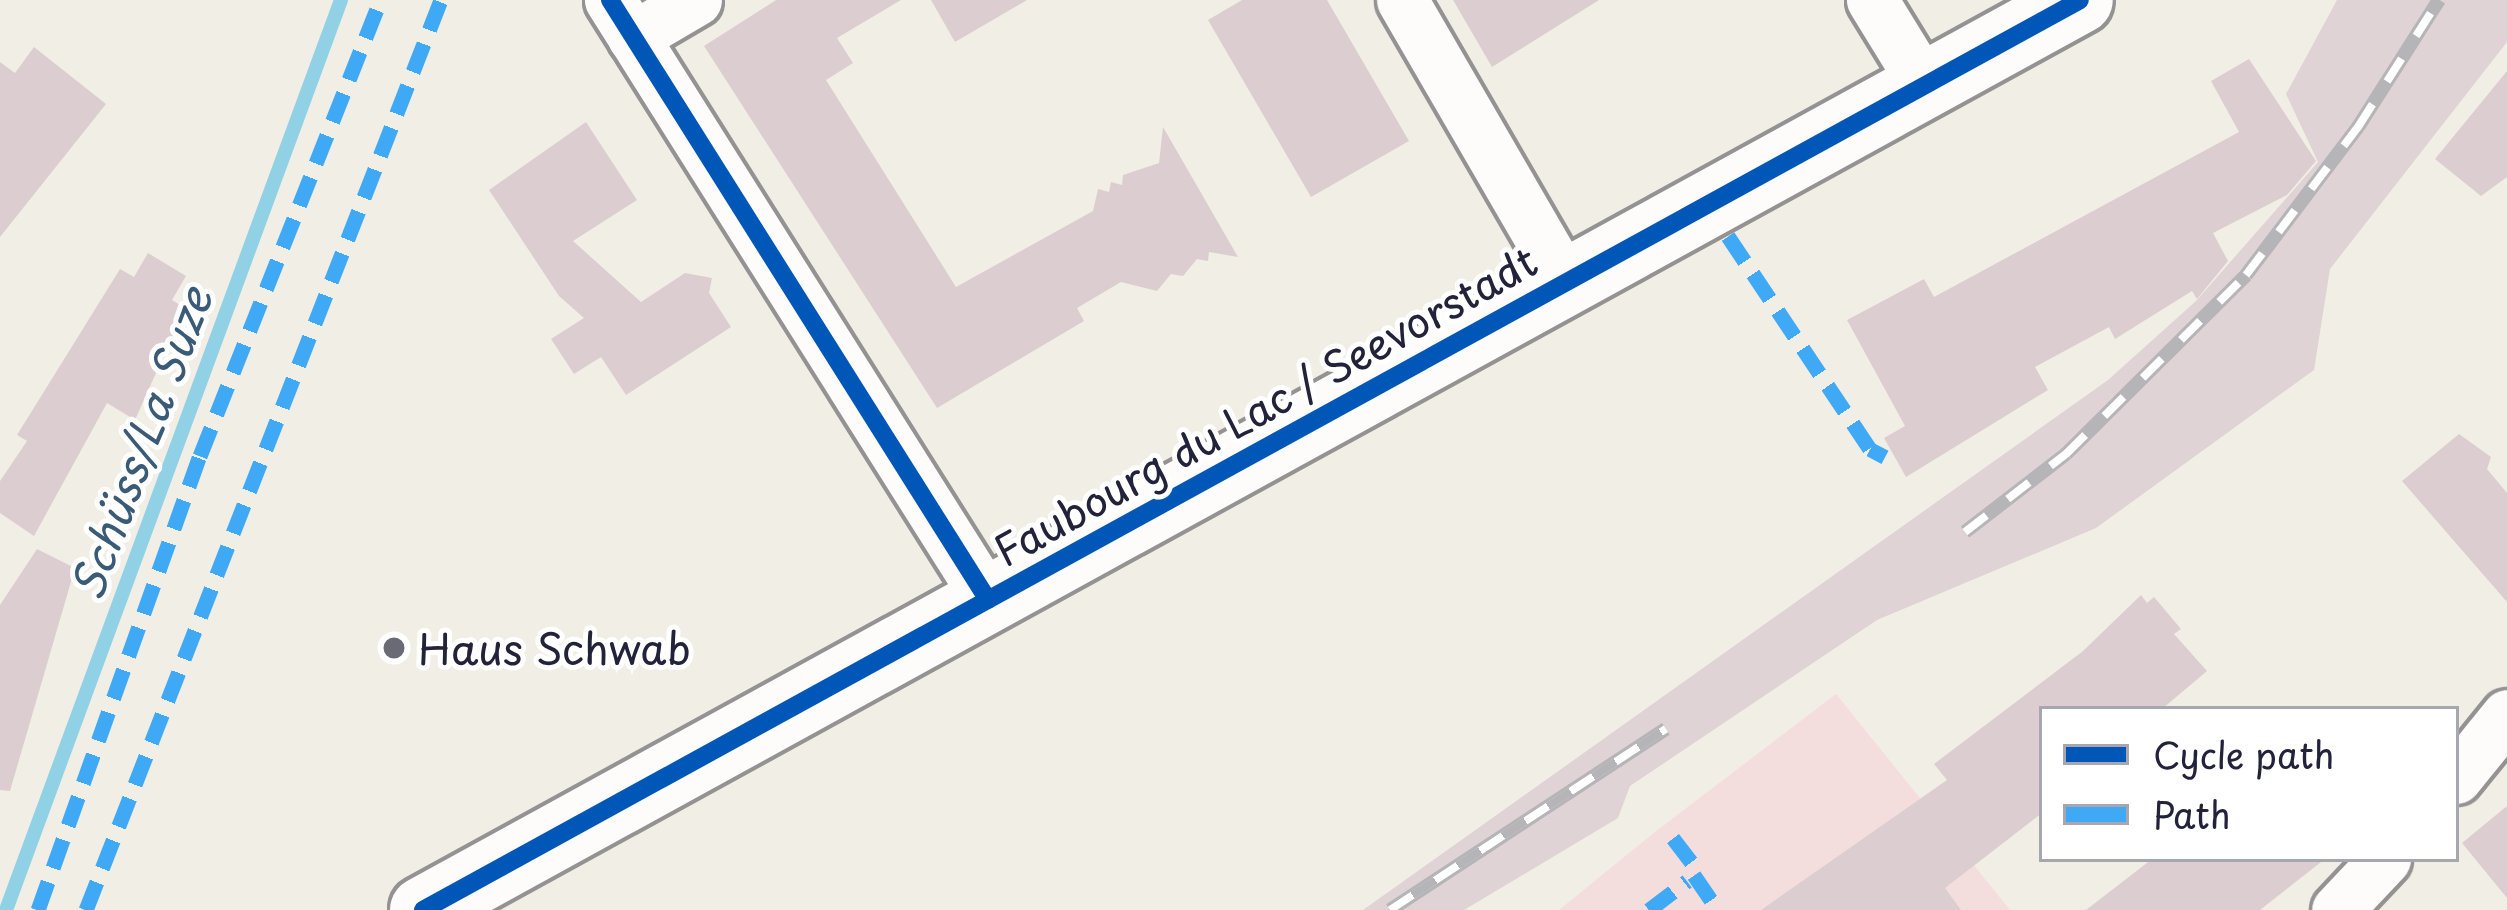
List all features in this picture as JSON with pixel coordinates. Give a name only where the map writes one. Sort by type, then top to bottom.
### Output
[{"type":"main road","name":"Faubourg du Lac / Seevorstadt","points":[[423,910],[2080,0]]},
{"type":"street","points":[[696,0],[621,18],[988,600]]},
{"type":"street","points":[[1402,0],[1564,280]]},
{"type":"street","points":[[1872,0],[1925,86]]},
{"type":"street","points":[[2459,774],[2507,715]]},
{"type":"street","points":[[2337,910],[2382,862]]},
{"type":"shaded area","points":[[2337,0],[2507,0],[2507,42],[2330,269],[2314,370],[2096,528],[1877,620],[1630,786],[1618,818],[1464,910],[1363,910],[2108,380],[2196,301],[2318,162],[2286,94]]},
{"type":"shaded area","points":[[1836,694],[2010,910],[1559,910],[1655,832]]},
{"type":"building","points":[[776,0],[901,0],[837,38],[853,63],[826,80],[956,287],[1093,211],[1098,189],[1109,192],[1111,182],[1122,185],[1123,175],[1159,163],[1163,127],[1238,257],[1209,252],[1208,261],[1197,259],[1183,276],[1171,274],[1157,291],[1121,282],[1077,308],[1084,321],[937,408],[704,46]]},
{"type":"building","points":[[931,0],[1027,0],[955,42]]},
{"type":"building","points":[[1242,0],[1327,0],[1409,141],[1311,197],[1208,20]]},
{"type":"building","points":[[1453,0],[1599,0],[1492,67]]},
{"type":"building","points":[[34,47],[106,104],[0,237],[0,62],[15,73]]},
{"type":"building","points":[[2249,59],[2316,161],[2287,195],[2213,233],[2228,261],[2197,299],[2192,291],[2115,339],[2109,327],[2035,367],[2048,390],[1906,477],[1884,438],[1905,426],[1847,320],[1924,279],[1934,297],[2239,132],[2211,81]]},
{"type":"building","points":[[2507,71],[2507,177],[2481,196],[2435,159]]},
{"type":"building","points":[[586,122],[637,200],[573,241],[641,302],[685,273],[712,278],[709,293],[731,327],[626,395],[601,357],[574,374],[551,339],[584,318],[559,296],[489,190]]},
{"type":"building","points":[[148,253],[186,276],[172,300],[185,308],[135,420],[107,403],[34,536],[0,513],[0,481],[27,441],[17,435],[120,269],[134,277]]},
{"type":"building","points":[[2459,434],[2491,457],[2487,469],[2507,493],[2507,602],[2402,481]]},
{"type":"building","points":[[37,549],[75,568],[10,791],[0,790],[0,605]]},
{"type":"building","points":[[2141,595],[2147,603],[2154,597],[2181,629],[2174,634],[2207,671],[2166,706],[2039,706],[2039,815],[1945,888],[1961,910],[1761,910],[1947,780],[1934,764],[2083,651]]},
{"type":"building","points":[[2507,806],[2507,898],[2462,843]]},
{"type":"building","points":[[2148,862],[2321,862],[2260,910],[2086,910]]},
{"type":"waterway","name":"Schüss/La Suze","points":[[6,910],[341,0]]},
{"type":"railway","points":[[1965,532],[2066,454],[2246,275],[2358,127],[2439,0]]},
{"type":"railway","points":[[1390,910],[1666,729]]},
{"type":"marked path","points":[[38,910],[200,456],[381,0]]},
{"type":"marked path","points":[[86,910],[441,0]]},
{"type":"marked path","points":[[1728,236],[1870,449],[1885,457]]},
{"type":"marked path","points":[[1673,838],[1699,872]]},
{"type":"marked path","points":[[1694,875],[1718,910]]},
{"type":"marked path","points":[[1649,910],[1687,881]]},
{"type":"cycle path","points":[[610,0],[988,600]]},
{"type":"cycle path","points":[[423,910],[2080,0]]},
{"type":"place","name":"Haus Schwab","points":[[394,648]]}]
